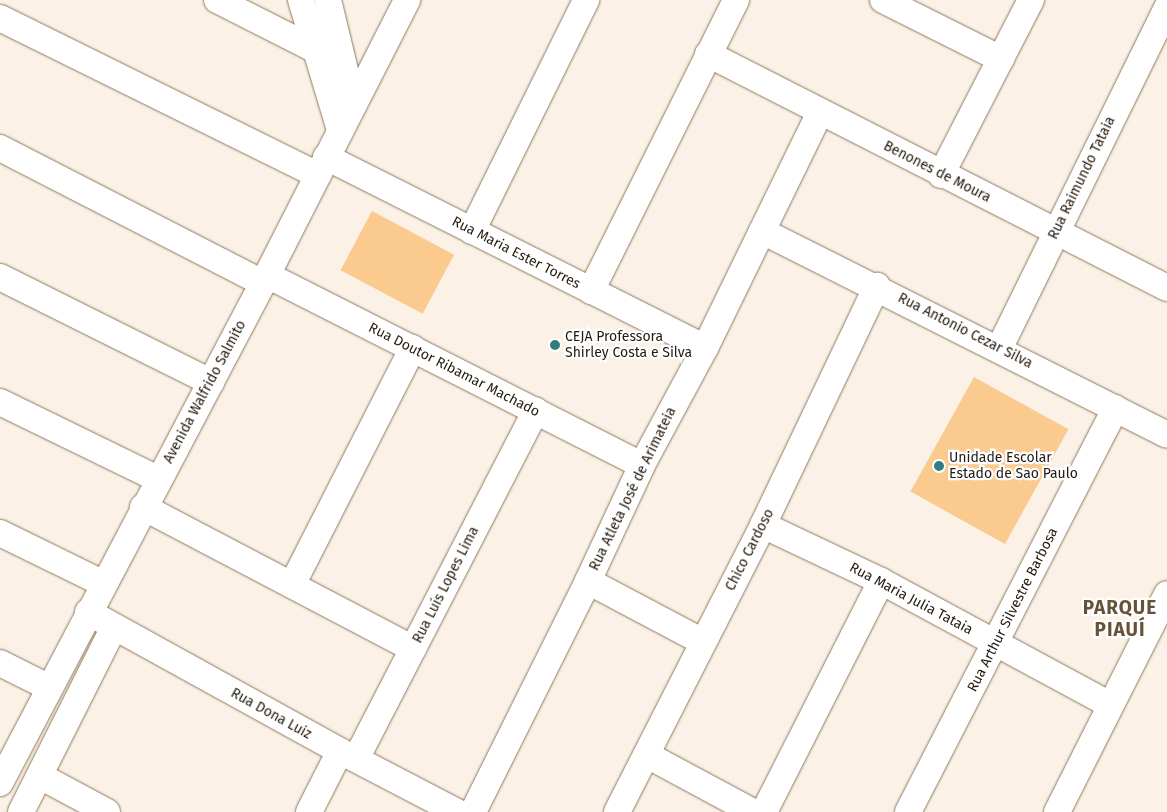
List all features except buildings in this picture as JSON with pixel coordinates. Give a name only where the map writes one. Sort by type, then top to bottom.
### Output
[{"type":"street","points":[[217,0],[316,50]]},
{"type":"street","points":[[301,0],[340,130]]},
{"type":"street","points":[[328,0],[353,103]]},
{"type":"street","name":"Avenida Walfrido Salmito","points":[[0,783],[102,584],[265,279],[407,0]]},
{"type":"street","points":[[472,231],[586,0]]},
{"type":"street","points":[[591,291],[736,0]]},
{"type":"street","points":[[883,0],[1000,59]]},
{"type":"street","points":[[942,175],[1031,0]]},
{"type":"street","name":"Rua Raimundo Tataia","points":[[999,349],[1167,7]]},
{"type":"street","name":"Rua Maria Ester Torres","points":[[0,18],[321,166],[472,231],[705,348]]},
{"type":"street","name":"Benones de Moura","points":[[708,54],[942,175],[1167,288]]},
{"type":"street","name":"Rua Atleta José de Arimateia","points":[[473,812],[588,581],[642,465],[705,348],[820,112]]},
{"type":"street","name":"Rua Doutor Ribamar Machado","points":[[0,148],[265,279],[413,348],[642,465]]},
{"type":"street","name":"Rua Antonio Cezar Silva","points":[[762,231],[877,286],[1167,435]]},
{"type":"street","points":[[0,277],[211,382]]},
{"type":"street","name":"Chico Cardoso","points":[[616,812],[647,755],[763,525],[877,286]]},
{"type":"street","points":[[292,585],[413,348]]},
{"type":"street","points":[[0,402],[158,479]]},
{"type":"street","name":"Rua Arthur Silvestre Barbosa","points":[[908,812],[1116,408]]},
{"type":"street","name":"Rua Luís Lopes Lima","points":[[309,812],[348,755],[413,649],[536,410]]},
{"type":"street","points":[[143,507],[413,649]]},
{"type":"street","name":"Rua Maria Julia Tataia","points":[[763,525],[880,581],[1110,705]]},
{"type":"street","points":[[0,533],[102,584]]},
{"type":"street","points":[[588,581],[703,642]]},
{"type":"street","points":[[764,812],[880,581]]},
{"type":"street","points":[[1057,812],[1167,594]]},
{"type":"street","name":"Rua Dona Luiz","points":[[88,612],[348,755],[457,812]]},
{"type":"street","points":[[21,812],[114,627]]},
{"type":"street","points":[[0,663],[48,687]]},
{"type":"street","points":[[647,755],[753,812]]},
{"type":"street","points":[[40,776],[108,812]]},
{"type":"place","name":"CEJA Professora Shirley Costa e Silva","points":[[555,345]]},
{"type":"place","name":"Unidade Escolar Estado de Sao Paulo","points":[[939,466]]},
{"type":"district","name":"PARQUE PIAUÍ","points":[[1120,619]]}]
